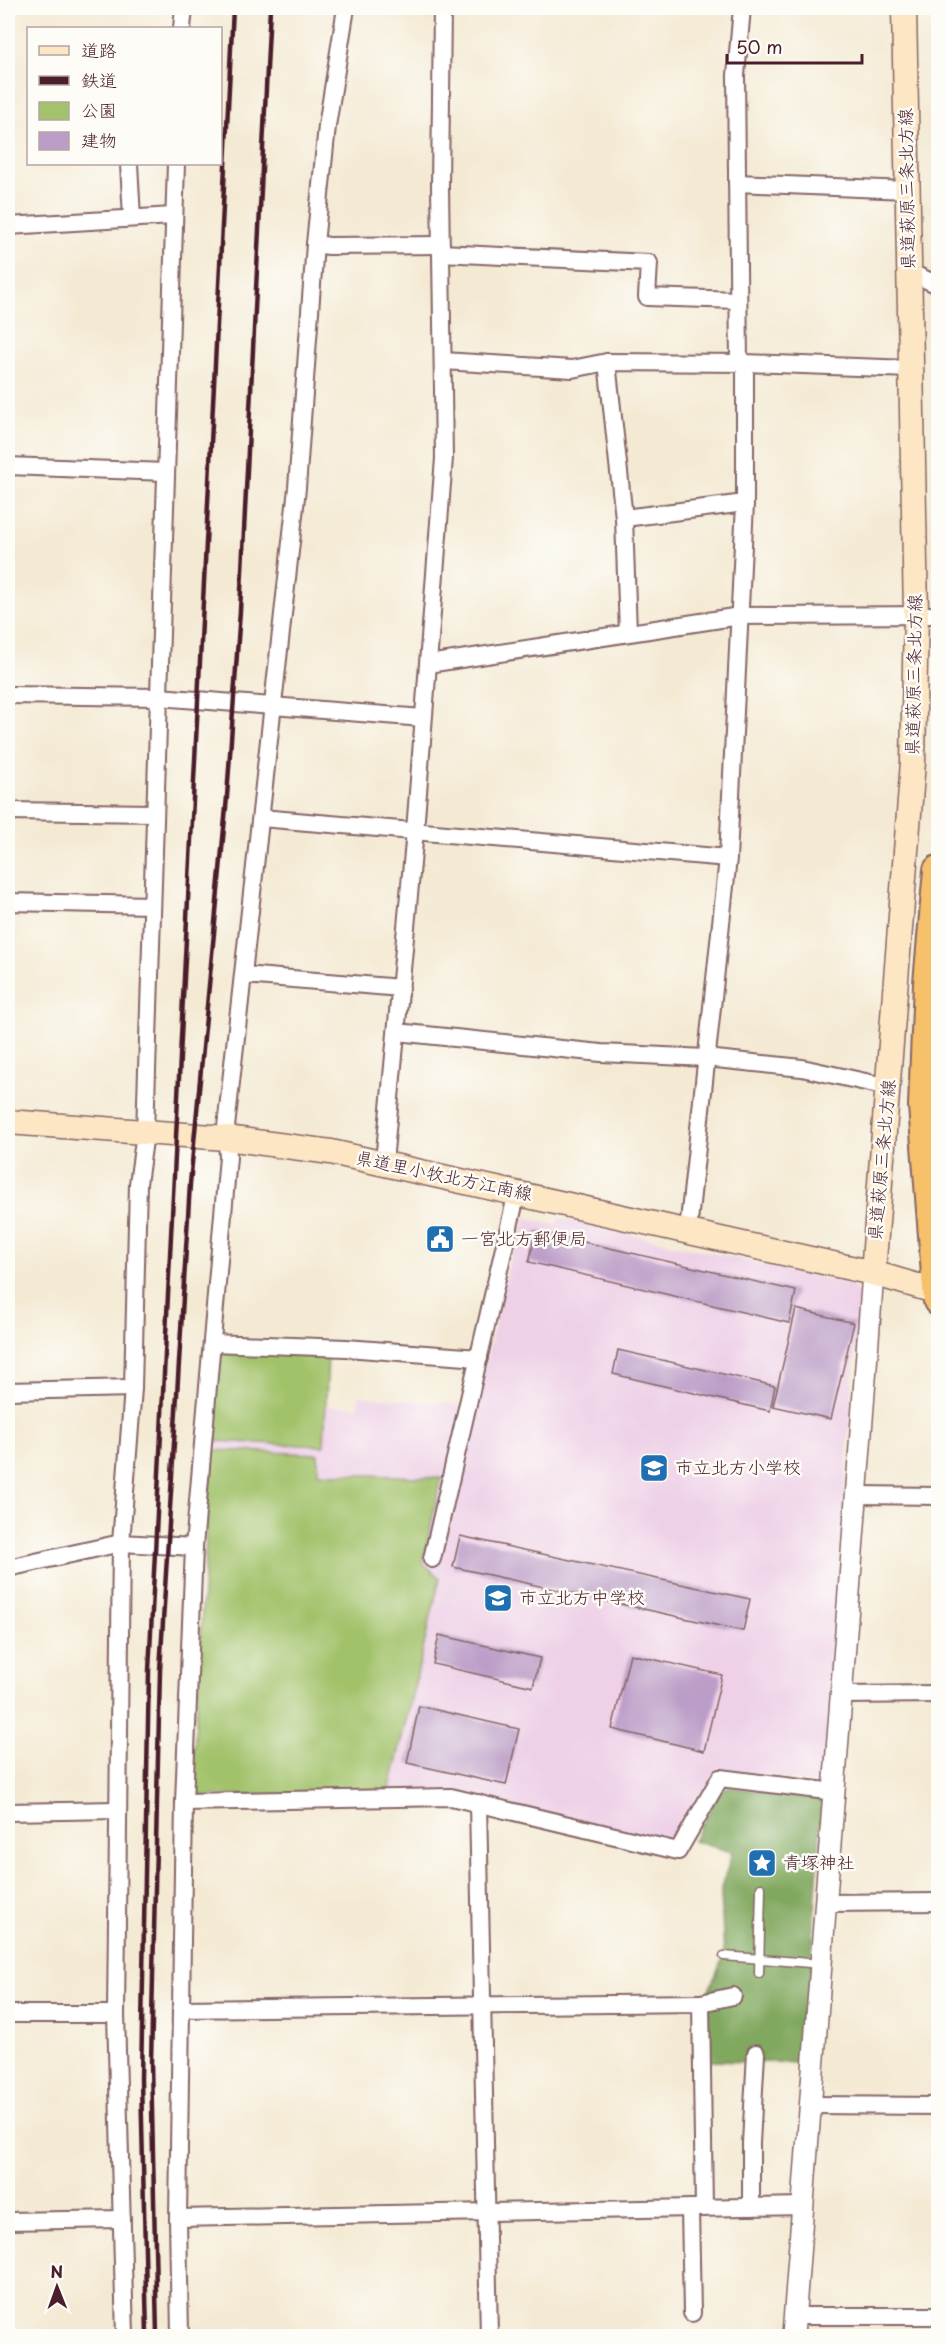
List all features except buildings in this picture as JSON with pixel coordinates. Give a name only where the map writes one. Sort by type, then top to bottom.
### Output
[{"type":"highway","points":[[938,1295],[923,1106],[928,983],[939,870]]},
{"type":"main road","name":"県道萩原三条北方線","points":[[873,1273],[913,762],[927,615],[910,369],[904,8]]},
{"type":"main road","name":"県道里小牧北方江南線","points":[[8,1122],[226,1138],[285,1145],[384,1162],[873,1273]]},
{"type":"main road","points":[[873,1273],[938,1295]]},
{"type":"street","points":[[182,27],[184,8]]},
{"type":"street","points":[[180,2337],[178,2218],[184,1802],[194,1547],[228,1157],[226,1138],[297,488],[315,244],[327,126],[346,8]]},
{"type":"street","points":[[384,1162],[415,831],[444,458],[440,187],[442,8]]},
{"type":"street","points":[[688,1231],[728,858],[745,503],[742,363],[738,300],[736,75],[742,8]]},
{"type":"street","points":[[129,165],[132,218]]},
{"type":"street","points":[[125,2337],[116,2014],[121,1543],[133,1388],[138,1184],[145,1133],[176,165]]},
{"type":"street","points":[[737,183],[907,190]]},
{"type":"street","points":[[8,226],[173,216]]},
{"type":"street","points":[[315,244],[441,249],[648,263],[647,297],[738,300]]},
{"type":"street","points":[[909,272],[939,285]]},
{"type":"street","points":[[443,361],[572,369],[607,362],[742,363],[910,369]]},
{"type":"street","points":[[607,362],[624,518],[628,633]]},
{"type":"street","points":[[8,466],[166,472]]},
{"type":"street","points":[[624,518],[745,503]]},
{"type":"street","points":[[428,664],[740,616],[927,615]]},
{"type":"street","points":[[8,695],[159,697],[423,718]]},
{"type":"street","points":[[8,811],[154,813]]},
{"type":"street","points":[[261,818],[728,858]]},
{"type":"street","points":[[8,902],[152,904]]},
{"type":"street","points":[[243,975],[400,988]]},
{"type":"street","points":[[397,1032],[601,1053],[706,1058],[802,1068],[888,1087]]},
{"type":"street","points":[[432,1559],[517,1192]]},
{"type":"street","points":[[873,1273],[794,2326],[939,2316]]},
{"type":"street","points":[[212,1343],[346,1348],[479,1358]]},
{"type":"street","points":[[8,1391],[133,1388]]},
{"type":"street","points":[[858,1495],[939,1497]]},
{"type":"street","points":[[8,1568],[121,1543],[194,1547]]},
{"type":"street","points":[[842,1695],[939,1694]]},
{"type":"street","points":[[184,1802],[451,1797],[678,1851],[720,1778],[835,1792]]},
{"type":"street","points":[[478,1803],[489,2337]]},
{"type":"street","points":[[8,1812],[117,1810]]},
{"type":"street","points":[[827,1903],[939,1902]]},
{"type":"street","points":[[181,2009],[701,2003],[733,1995]]},
{"type":"street","points":[[692,2313],[697,2208],[701,2003]]},
{"type":"street","points":[[8,2014],[116,2014]]},
{"type":"street","points":[[752,2207],[751,2143],[756,2053]]},
{"type":"street","points":[[812,2105],[939,2106]]},
{"type":"street","points":[[178,2218],[802,2206]]},
{"type":"street","points":[[8,2221],[122,2219]]},
{"type":"lane","points":[[759,1973],[761,1888]]},
{"type":"lane","points":[[724,1956],[822,1964]]},
{"type":"shaded area","points":[[526,1218],[556,1225],[559,1218],[852,1285],[859,1296],[823,1784],[717,1770],[674,1842],[389,1792],[200,1613],[219,1349],[326,1406],[358,1407],[359,1396],[476,1406],[512,1249],[518,1249]]},
{"type":"green space","points":[[219,1349],[328,1354],[324,1446],[212,1441]]},
{"type":"green space","points":[[211,1450],[318,1454],[318,1473],[441,1478],[423,1563],[440,1578],[389,1792],[198,1796],[192,1790]]},
{"type":"green space","points":[[728,1787],[822,1800],[805,2063],[706,2061],[705,1999],[724,1956],[721,1892],[732,1852],[693,1841],[721,1790]]},
{"type":"railway","points":[[147,2336],[141,2079],[149,1671],[233,8]]},
{"type":"railway","points":[[157,2336],[151,2063],[160,1670],[190,1184],[227,797],[240,611],[270,8]]},
{"type":"place","name":"一宮北方郵便局","points":[[440,1239]]},
{"type":"place","name":"市立北方小学校","points":[[654,1468]]},
{"type":"place","name":"市立北方中学校","points":[[498,1598]]},
{"type":"place","name":"青塚神社","points":[[762,1863]]}]
